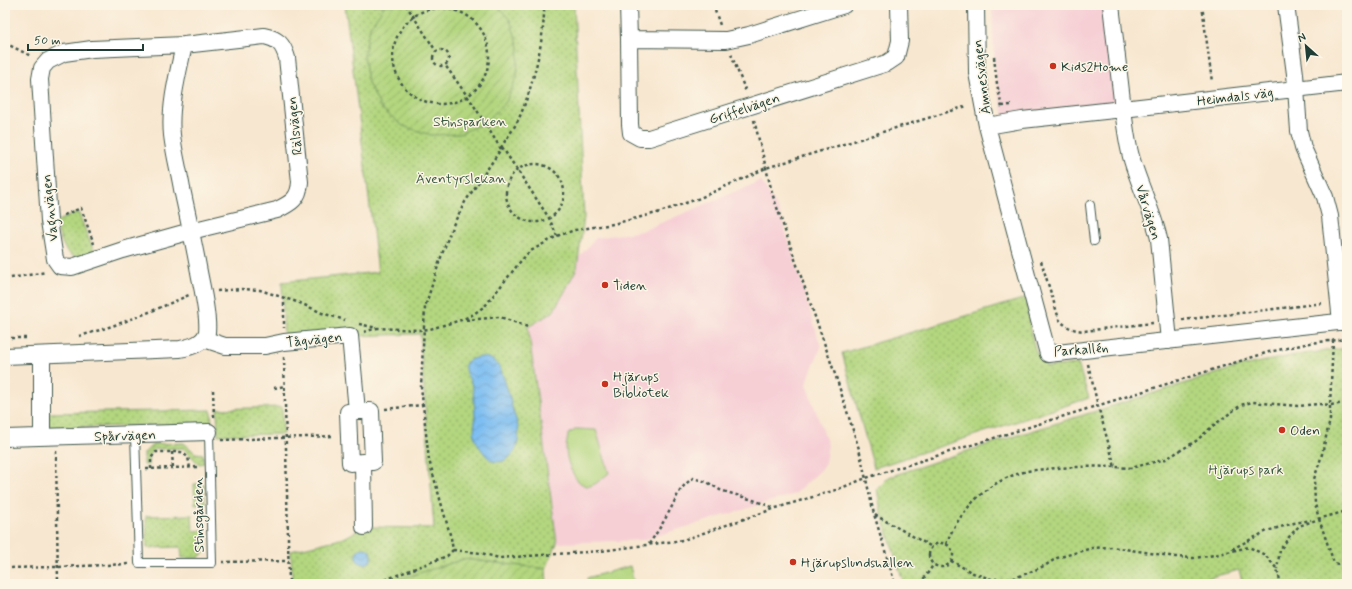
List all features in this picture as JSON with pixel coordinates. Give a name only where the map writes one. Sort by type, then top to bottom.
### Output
[{"type":"street","name":"Griffelvägen","points":[[628,5],[630,124],[631,133],[640,138],[649,138],[887,63],[896,57],[900,41],[899,5]]},
{"type":"street","points":[[629,39],[726,40],[749,35],[844,5]]},
{"type":"street","name":"Ämnesvägen","points":[[976,5],[978,73],[987,126]]},
{"type":"street","points":[[1111,5],[1123,109]]},
{"type":"street","points":[[1286,5],[1302,148],[1325,197],[1330,216],[1339,301],[1344,321]]},
{"type":"street","name":"Rälsvägen","points":[[48,61],[64,53],[92,49],[184,45],[264,36],[273,38],[280,43],[285,50],[287,58],[300,182],[299,191],[294,200],[277,210],[191,231]]},
{"type":"street","points":[[5,356],[78,352],[180,350],[195,346],[206,332],[203,292],[172,132],[175,91],[184,45]]},
{"type":"street","name":"Vagnvägen","points":[[48,61],[42,68],[40,79],[48,222],[55,260],[60,266]]},
{"type":"street","name":"Heimdals väg","points":[[987,126],[1022,120],[1347,83]]},
{"type":"street","name":"Vårvägen","points":[[1123,109],[1129,150],[1156,223],[1159,239],[1169,341]]},
{"type":"street","name":"Parkallén","points":[[987,126],[1048,354],[1344,321]]},
{"type":"street","points":[[60,266],[72,267],[123,250],[191,231]]},
{"type":"street","name":"Tågvägen","points":[[206,332],[225,346],[265,346],[284,342],[350,336],[373,462],[362,462]]},
{"type":"street","points":[[42,355],[49,437]]},
{"type":"street","points":[[364,411],[348,412],[350,463],[362,462],[364,527]]},
{"type":"street","name":"Spårvägen","points":[[5,438],[135,434],[211,425]]},
{"type":"lane","points":[[1090,205],[1094,241]]},
{"type":"lane","name":"Stinsgården","points":[[139,563],[212,563],[210,467],[211,425]]},
{"type":"lane","points":[[135,434],[139,563]]},
{"type":"path","points":[[406,5],[436,51]]},
{"type":"path","points":[[453,550],[429,460],[421,386],[425,307],[452,227],[465,202],[502,148],[519,118],[531,85],[540,42],[544,5]]},
{"type":"path","points":[[713,5],[750,106],[773,196],[837,380],[859,449],[874,514],[895,584]]},
{"type":"path","points":[[1202,5],[1212,82]]},
{"type":"path","points":[[447,8],[462,12],[476,22],[485,36],[489,52],[487,68],[480,83],[467,96],[455,102],[440,104],[425,101],[411,94],[400,83],[394,69],[392,53],[396,38],[404,25],[414,16],[430,9],[447,8]]},
{"type":"path","points":[[5,43],[41,61],[48,61]]},
{"type":"path","points":[[444,50],[448,54],[449,61],[445,65],[439,66],[434,62],[433,56],[436,51],[444,50]]},
{"type":"path","points":[[357,323],[377,328],[424,330],[461,320],[472,315],[485,306],[529,252],[557,236],[575,230],[619,223],[657,213],[700,198],[766,168],[999,97],[993,50]]},
{"type":"path","points":[[445,65],[518,170],[549,218],[557,236]]},
{"type":"path","points":[[531,164],[541,164],[550,168],[558,175],[563,184],[564,193],[562,203],[557,212],[549,218],[531,222],[515,214],[509,207],[506,198],[506,189],[509,180],[522,167],[531,164]]},
{"type":"path","points":[[48,222],[81,208],[99,258]]},
{"type":"path","points":[[1039,256],[1059,320],[1073,330],[1084,331],[1167,322],[1339,301]]},
{"type":"path","points":[[5,279],[55,270],[60,266]]},
{"type":"path","points":[[72,337],[103,330],[194,293],[241,289],[260,290],[284,297],[322,313],[350,322]]},
{"type":"path","points":[[284,297],[289,584]]},
{"type":"path","points":[[461,320],[500,317],[528,326]]},
{"type":"path","points":[[5,338],[27,338]]},
{"type":"path","points":[[453,550],[481,553],[499,558],[601,551],[683,540],[776,508],[836,490],[866,478],[1269,352],[1310,343],[1347,339]]},
{"type":"path","points":[[1333,340],[1330,420],[1321,458],[1314,479],[1319,518],[1334,562],[1347,566]]},
{"type":"path","points":[[1085,350],[1098,406],[1115,467]]},
{"type":"path","points":[[274,388],[285,386]]},
{"type":"path","points":[[212,390],[211,425],[215,440],[350,435]]},
{"type":"path","points":[[946,544],[952,530],[978,496],[1008,477],[1025,471],[1115,467],[1131,468],[1166,459],[1196,441],[1241,405],[1252,402],[1298,406],[1347,403]]},
{"type":"path","points":[[364,411],[423,405]]},
{"type":"path","points":[[49,437],[58,584]]},
{"type":"path","points":[[151,469],[151,458],[156,452],[181,452],[188,457],[190,468]]},
{"type":"path","points":[[172,452],[173,468]]},
{"type":"path","points":[[136,469],[210,467]]},
{"type":"path","points":[[649,545],[671,509],[678,492],[693,478],[707,482],[720,490],[776,508]]},
{"type":"path","points":[[1230,551],[1266,531],[1347,511]]},
{"type":"path","points":[[874,514],[932,547]]},
{"type":"path","points":[[1276,569],[1280,550],[1289,536],[1299,526],[1319,518]]},
{"type":"path","points":[[938,543],[946,544],[951,550],[951,561],[945,566],[941,567],[934,564],[929,554],[932,547],[938,543]]},
{"type":"path","points":[[951,561],[973,573],[991,579],[1011,579],[1046,565],[1057,558],[1092,548],[1112,547],[1176,557],[1194,558],[1249,547],[1265,555],[1276,569],[1281,584]]},
{"type":"path","points":[[374,584],[447,556],[453,550]]},
{"type":"path","points":[[212,563],[288,561]]},
{"type":"path","points":[[5,568],[139,563]]},
{"type":"path","points":[[920,584],[934,564]]},
{"type":"shaded area","name":"Kids2Home","points":[[992,5],[1106,5],[1115,101],[1006,122],[999,97],[994,57]]},
{"type":"shaded area","points":[[761,181],[779,210],[821,347],[806,384],[828,445],[824,467],[795,494],[643,540],[557,543],[528,327],[553,312],[577,268],[578,258],[596,238],[642,231]]},
{"type":"green space","name":"Stinsparken","points":[[345,5],[574,5],[584,217],[577,268],[553,312],[528,327],[557,543],[546,569],[464,559],[394,584],[292,584],[291,551],[344,538],[364,527],[434,528],[420,334],[284,338],[282,282],[378,272]]},
{"type":"green space","points":[[385,5],[497,5],[510,20],[519,47],[517,76],[506,102],[485,122],[459,134],[431,135],[403,126],[381,108],[368,83],[364,55],[370,27]]},
{"type":"green space","points":[[78,212],[95,254],[81,257],[74,256],[69,253],[63,244],[55,222]]},
{"type":"green space","points":[[1026,298],[1031,334],[1036,352],[1047,367],[1078,364],[1089,398],[874,468],[842,353]]},
{"type":"green space","name":"Hjärups park","points":[[1347,348],[1347,584],[1243,584],[1239,570],[1184,584],[904,584],[881,511],[877,489],[889,477],[964,452],[1241,366],[1296,355]]},
{"type":"green space","points":[[282,407],[283,434],[218,435],[217,409]]},
{"type":"green space","points":[[211,410],[212,424],[49,428],[48,413]]},
{"type":"green space","points":[[577,429],[596,430],[609,473],[590,486],[582,484],[578,481],[567,459],[566,449],[568,434]]},
{"type":"green space","points":[[184,443],[195,453],[203,454],[204,463],[199,464],[183,448],[155,449],[148,456],[149,465],[144,465],[144,453],[153,444]]},
{"type":"green space","points":[[194,484],[204,484],[205,503],[195,504]]},
{"type":"green space","points":[[192,515],[193,531],[205,530],[206,551],[198,558],[182,558],[181,547],[147,548],[146,516]]},
{"type":"green space","points":[[464,559],[546,569],[547,584],[384,584]]},
{"type":"green space","points":[[630,566],[634,584],[588,584],[587,578]]},
{"type":"water","points":[[479,357],[492,360],[501,370],[518,425],[519,436],[517,446],[509,458],[501,462],[491,460],[479,447],[474,436],[475,416],[473,389],[465,370],[465,366],[471,359]]},
{"type":"water","points":[[361,548],[367,548],[372,553],[370,562],[367,564],[361,564],[356,559],[356,553]]},
{"type":"place","name":"Kids2Home","points":[[1053,66]]},
{"type":"place","name":"Tiden","points":[[605,285]]},
{"type":"place","name":"Hjärups Bibliotek","points":[[605,384]]},
{"type":"place","name":"Oden","points":[[1282,430]]},
{"type":"place","name":"Hjärupslundshallen","points":[[793,562]]},
{"type":"park label","name":"Äventyrslekan","points":[[461,178]]}]
